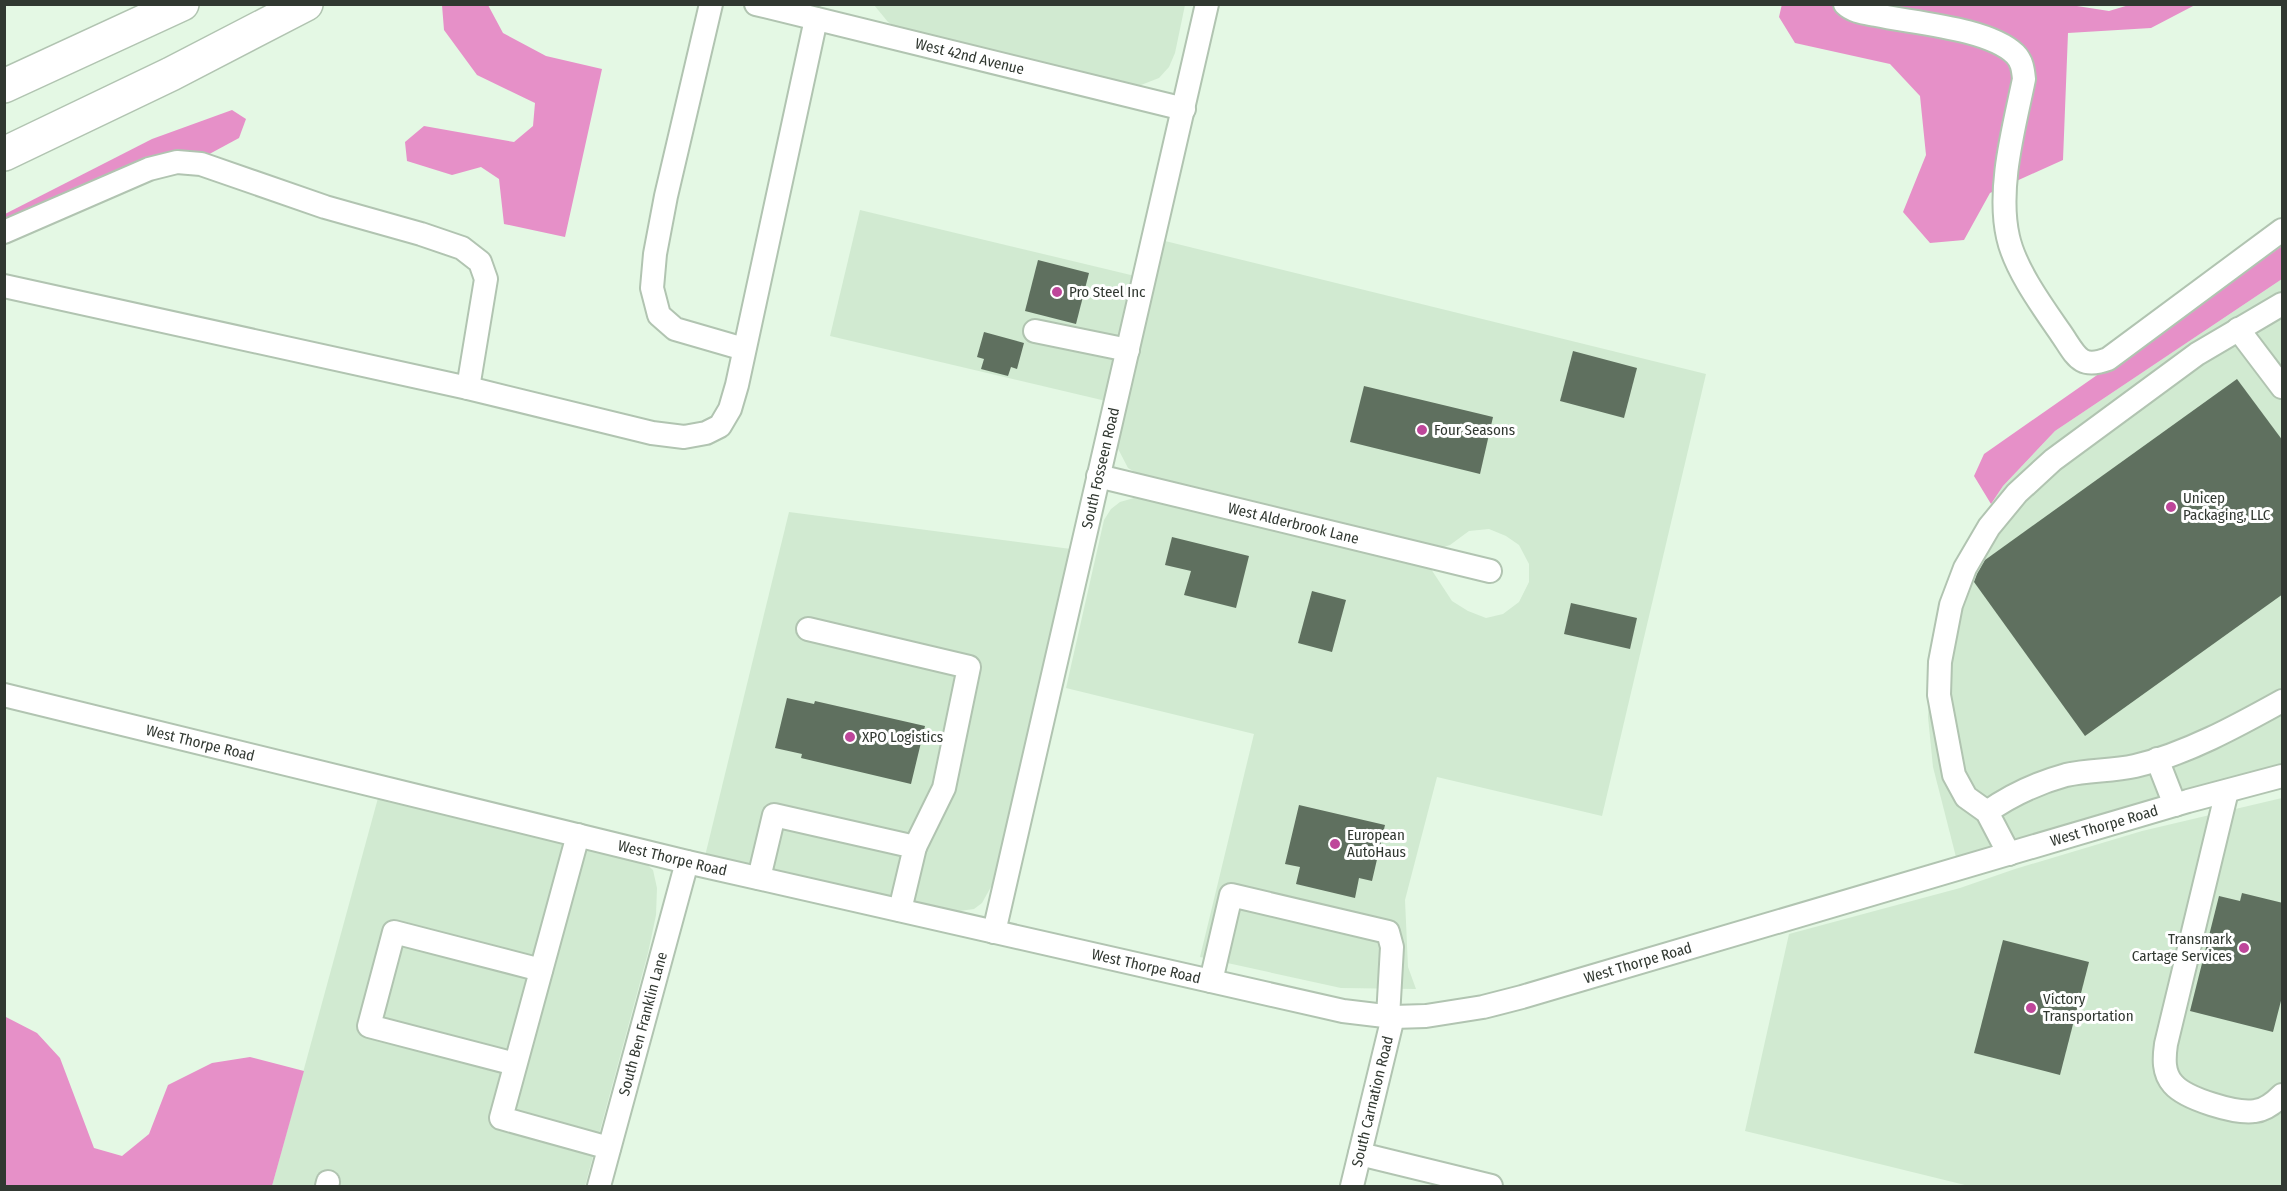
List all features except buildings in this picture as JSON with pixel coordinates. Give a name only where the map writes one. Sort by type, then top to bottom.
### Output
[{"type":"highway","points":[[4,86],[182,4]]},
{"type":"highway","points":[[4,154],[171,74],[306,4]]},
{"type":"street","points":[[711,4],[666,196],[655,254],[652,288],[659,315],[675,329],[744,349]]},
{"type":"street","name":"West 42nd Avenue","points":[[756,4],[1184,109]]},
{"type":"street","name":"South Fosseen Road","points":[[993,932],[1207,4]]},
{"type":"street","points":[[1845,4],[1849,8],[1866,12],[1962,31],[2000,44],[2016,55],[2023,67],[2024,79],[2009,156],[2004,210],[2008,238],[2019,268],[2079,359],[2087,364],[2108,359],[2283,230]]},
{"type":"street","points":[[4,286],[468,388],[652,433],[684,437],[705,434],[720,426],[730,409],[816,19]]},
{"type":"street","points":[[4,232],[149,169],[177,162],[201,164],[326,207],[462,248],[480,262],[486,279],[468,388]]},
{"type":"street","points":[[2010,854],[1987,812],[1966,797],[1954,776],[1939,695],[1940,662],[1951,604],[1965,568],[1989,527],[2017,493],[2053,459],[2188,360],[2238,328],[2283,304]]},
{"type":"street","points":[[2238,328],[2283,387]]},
{"type":"street","points":[[1035,332],[1128,350]]},
{"type":"street","name":"West Alderbrook Lane","points":[[1098,476],[1490,571]]},
{"type":"street","points":[[808,629],[969,667],[944,788],[915,847],[900,910]]},
{"type":"street","name":"West Thorpe Road","points":[[4,695],[687,862],[1343,1011],[1390,1017],[1450,1013],[1493,1005],[2175,805],[2283,777]]},
{"type":"street","points":[[1987,812],[2007,798],[2067,775],[2134,766],[2157,759],[2228,730],[2283,701]]},
{"type":"street","points":[[2157,759],[2175,805]]},
{"type":"street","points":[[2227,791],[2170,1024],[2164,1058],[2167,1074],[2173,1084],[2183,1092],[2204,1101],[2242,1111],[2256,1111],[2268,1107],[2283,1095]]},
{"type":"street","points":[[759,878],[774,815],[915,847]]},
{"type":"street","points":[[578,835],[501,1119],[609,1148]]},
{"type":"street","name":"South Ben Franklin Lane","points":[[599,1186],[687,862]]},
{"type":"street","name":"South Carnation Road","points":[[1210,981],[1230,895],[1388,932],[1392,947],[1390,1017],[1352,1186]]},
{"type":"street","points":[[516,1064],[369,1026],[394,932],[541,970]]},
{"type":"street","points":[[1360,1154],[1491,1186]]},
{"type":"shaded area","points":[[1782,4],[2064,4],[2109,11],[2129,5],[2195,5],[2151,28],[2068,33],[2063,160],[1990,193],[1964,240],[1930,243],[1903,212],[1926,155],[1920,96],[1890,64],[1795,43],[1779,17]]},
{"type":"shaded area","points":[[442,5],[488,5],[503,33],[546,56],[602,69],[565,237],[504,224],[499,179],[481,167],[452,175],[407,161],[405,142],[424,126],[514,142],[533,126],[535,103],[477,75],[444,30]]},
{"type":"shaded area","points":[[874,5],[1185,5],[1175,53],[1169,67],[1159,78],[1124,89],[902,31],[888,22]]},
{"type":"shaded area","points":[[232,110],[246,119],[239,138],[202,158],[5,237],[5,214],[152,139]]},
{"type":"shaded area","points":[[860,210],[1135,276],[1106,401],[830,336]]},
{"type":"shaded area","points":[[1161,240],[1706,374],[1602,816],[1437,777],[1405,900],[1408,967],[1416,989],[1341,988],[1200,957],[1254,734],[1066,688],[1104,520],[1111,509],[1120,502],[1134,498],[1149,499],[1431,569],[1452,601],[1486,618],[1503,614],[1519,602],[1529,582],[1529,564],[1519,545],[1506,536],[1489,529],[1469,531],[1450,545],[1438,549],[1140,475],[1128,468],[1114,441]]},
{"type":"shaded area","points":[[2282,246],[2282,279],[2055,431],[2003,486],[1991,504],[1974,476],[1984,454]]},
{"type":"shaded area","points":[[2282,279],[2282,767],[1957,861],[1933,767],[1928,717],[1931,658],[1943,600],[1972,533],[2003,486],[2055,431]]},
{"type":"shaded area","points":[[789,512],[1071,549],[992,885],[982,903],[974,909],[952,912],[705,856]]},
{"type":"shaded area","points":[[378,798],[644,862],[653,870],[657,888],[656,915],[648,953],[585,1186],[272,1186]]},
{"type":"shaded area","points":[[2282,798],[2282,1186],[1969,1186],[1745,1131],[1789,934],[1960,888],[2142,831]]},
{"type":"shaded area","points":[[4,1016],[37,1033],[60,1058],[94,1148],[122,1156],[149,1134],[168,1085],[212,1063],[250,1057],[304,1071],[272,1186],[5,1186]]},
{"type":"place","name":"Pro Steel Inc","points":[[1057,292]]},
{"type":"place","name":"Four Seasons","points":[[1422,430]]},
{"type":"place","name":"Unicep Packaging, LLC","points":[[2171,507]]},
{"type":"place","name":"XPO Logistics","points":[[850,737]]},
{"type":"place","name":"European AutoHaus","points":[[1335,844]]},
{"type":"place","name":"Transmark Cartage Services","points":[[2244,948]]},
{"type":"place","name":"Victory Transportation","points":[[2031,1008]]}]
